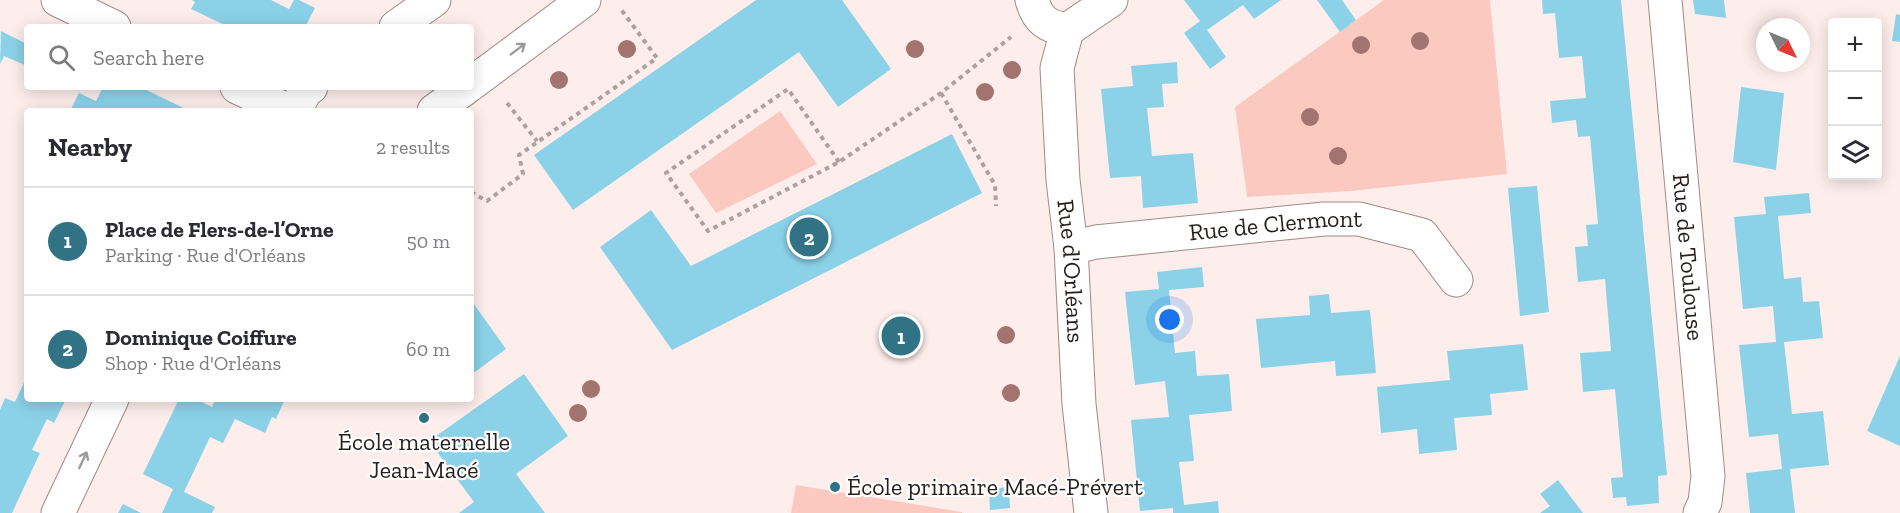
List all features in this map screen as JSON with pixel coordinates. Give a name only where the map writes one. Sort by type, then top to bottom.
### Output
[{"type":"street","points":[[58,0],[108,24]]},
{"type":"street","points":[[400,24],[434,0]]},
{"type":"street","points":[[474,82],[584,0]]},
{"type":"street","points":[[1034,7],[1051,27],[1067,30],[1111,0]]},
{"type":"street","name":"Rue de Toulouse","points":[[1665,0],[1708,476],[1705,502],[1700,513]]},
{"type":"street","name":"Rue d'Orléans","points":[[1067,30],[1057,68],[1063,180],[1071,248],[1079,404],[1091,513]]},
{"type":"street","points":[[296,108],[306,90]]},
{"type":"street","points":[[438,108],[463,90]]},
{"type":"street","points":[[248,98],[280,108]]},
{"type":"street","name":"Rue de Clermont","points":[[1071,248],[1096,242],[1313,220],[1359,219],[1422,235],[1456,280]]},
{"type":"street","points":[[58,513],[111,402]]},
{"type":"path","points":[[474,194],[487,201],[514,181],[523,174],[519,155],[657,58],[614,0]]},
{"type":"path","points":[[839,162],[788,90],[666,173],[708,231],[839,162],[941,93],[1014,34],[1034,7]]},
{"type":"path","points":[[474,82],[537,141]]},
{"type":"path","points":[[941,93],[995,185],[996,206]]},
{"type":"shaded area","points":[[1384,0],[1490,0],[1507,174],[1351,191],[1247,197],[1235,107]]},
{"type":"shaded area","points":[[780,111],[817,164],[716,213],[689,174]]},
{"type":"shaded area","points":[[796,485],[962,512],[962,513],[791,513]]},
{"type":"building","points":[[192,0],[271,0],[289,9],[294,0],[299,0],[315,8],[307,24],[223,24],[191,9],[195,2]]},
{"type":"building","points":[[756,0],[842,0],[891,69],[838,107],[799,52],[573,210],[534,155]]},
{"type":"building","points":[[1184,0],[1281,0],[1254,19],[1243,5],[1207,30],[1226,57],[1210,69],[1184,33],[1200,21]]},
{"type":"building","points":[[1317,0],[1342,0],[1356,20],[1340,32]]},
{"type":"building","points":[[1542,0],[1621,0],[1667,475],[1658,476],[1659,503],[1627,506],[1626,497],[1613,498],[1611,478],[1623,477],[1615,389],[1583,392],[1580,353],[1611,351],[1605,279],[1578,282],[1575,247],[1588,246],[1586,225],[1598,224],[1590,136],[1578,137],[1576,120],[1552,123],[1550,101],[1586,98],[1582,56],[1559,58],[1555,13],[1543,14]]},
{"type":"building","points":[[1693,0],[1724,0],[1726,18],[1695,14]]},
{"type":"building","points":[[1896,14],[1900,15],[1900,42],[1892,41]]},
{"type":"building","points":[[1,31],[24,42],[24,65],[4,56],[0,64]]},
{"type":"building","points":[[1177,62],[1178,83],[1162,84],[1164,107],[1147,108],[1152,156],[1193,153],[1198,203],[1143,208],[1141,176],[1110,178],[1101,89],[1133,86],[1131,66]]},
{"type":"building","points":[[1741,87],[1784,93],[1776,170],[1733,162]]},
{"type":"building","points":[[102,90],[146,90],[184,108],[72,108],[79,93],[96,101]]},
{"type":"building","points":[[952,134],[982,193],[672,350],[600,247],[651,210],[691,266]]},
{"type":"building","points":[[1537,186],[1549,312],[1520,316],[1508,188]]},
{"type":"building","points":[[1809,193],[1811,213],[1778,216],[1784,279],[1801,277],[1803,302],[1819,301],[1823,338],[1784,342],[1792,414],[1823,411],[1829,465],[1790,469],[1795,513],[1750,513],[1746,473],[1782,469],[1778,434],[1749,437],[1739,345],[1776,342],[1773,306],[1743,309],[1734,217],[1766,214],[1764,197]]},
{"type":"building","points":[[1202,267],[1204,287],[1169,290],[1175,353],[1195,351],[1197,376],[1229,374],[1232,411],[1189,415],[1194,461],[1179,462],[1184,505],[1218,501],[1219,513],[1173,513],[1173,508],[1140,511],[1131,420],[1169,417],[1165,381],[1135,385],[1125,292],[1159,289],[1157,272]]},
{"type":"building","points":[[1329,294],[1331,313],[1370,310],[1376,373],[1336,376],[1335,361],[1261,368],[1256,319],[1310,315],[1309,296]]},
{"type":"building","points":[[474,304],[506,349],[474,373]]},
{"type":"building","points":[[1523,344],[1528,390],[1490,394],[1492,415],[1454,418],[1457,450],[1419,454],[1417,429],[1381,433],[1377,387],[1450,380],[1447,351]]},
{"type":"building","points":[[1900,356],[1900,446],[1867,431]]},
{"type":"building","points":[[524,374],[568,436],[516,474],[545,513],[459,513],[474,502],[429,441]]},
{"type":"building","points":[[24,382],[24,402],[64,402],[54,423],[47,419],[32,450],[40,453],[12,513],[0,513],[0,410],[5,398],[15,402]]},
{"type":"building","points":[[178,402],[201,402],[212,407],[214,402],[284,402],[276,419],[272,417],[265,433],[235,419],[223,443],[210,437],[184,492],[215,507],[212,513],[162,513],[173,489],[143,474]]},
{"type":"building","points":[[1558,480],[1583,513],[1540,513],[1550,506],[1540,494]]},
{"type":"building","points":[[1009,487],[1010,508],[990,510],[989,489]]},
{"type":"building","points":[[123,504],[141,513],[118,513]]},
{"type":"place","name":"Dominique Coiffure","points":[[809,237]]},
{"type":"place","name":"Place de Flers-de-l’Orne","points":[[901,336]]},
{"type":"place","name":"École maternelle Jean-Macé","points":[[424,418]]},
{"type":"place","name":"École primaire Macé-Prévert","points":[[835,487]]}]
